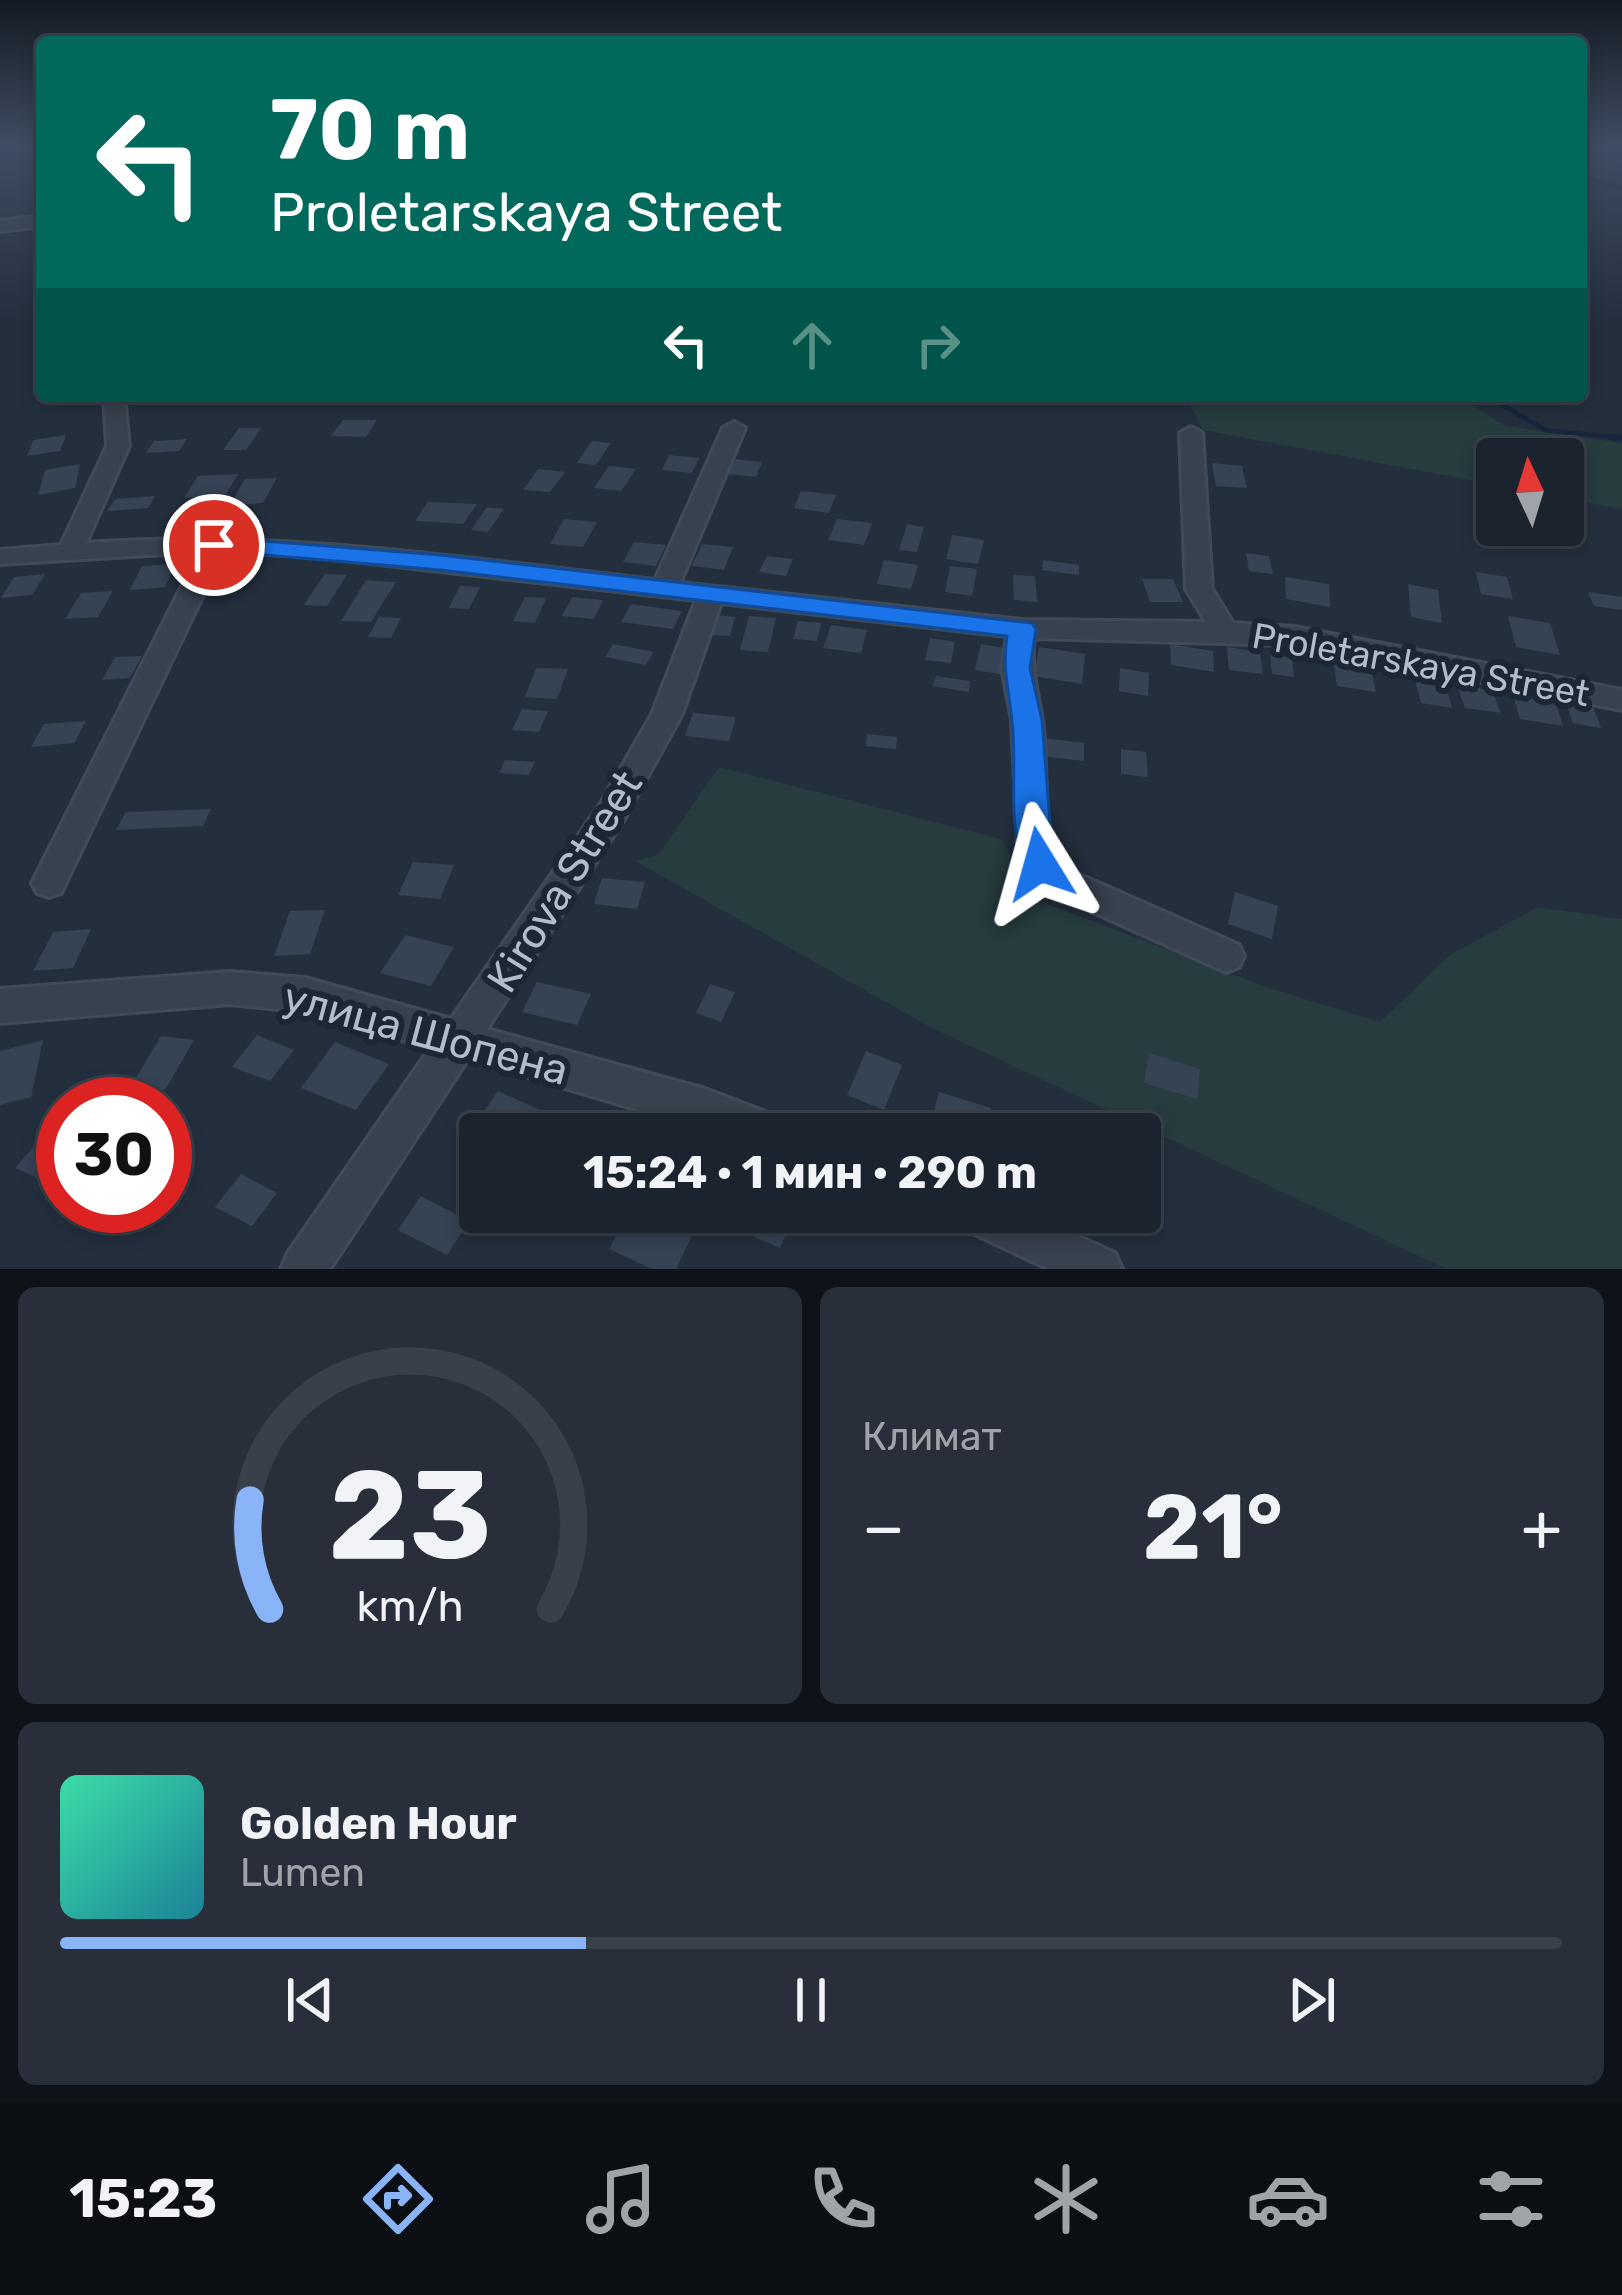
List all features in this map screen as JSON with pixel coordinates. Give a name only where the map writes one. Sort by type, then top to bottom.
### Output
[{"type":"street","points":[[0,226],[36,222]]},
{"type":"street","points":[[71,549],[118,446],[114,402]]},
{"type":"street","points":[[664,590],[734,428]]},
{"type":"street","points":[[1191,433],[1199,589],[1225,631]]},
{"type":"street","points":[[50,883],[214,545]]},
{"type":"street","name":"Proletarskaya Street","points":[[0,556],[214,545],[300,548],[1022,629],[1225,631],[1365,648],[1622,700]]},
{"type":"street","name":"Kirova Street","points":[[304,1269],[463,1040],[612,812],[667,714],[711,595]]},
{"type":"street","points":[[1022,629],[1016,668],[1027,720],[1035,848],[1050,878],[1226,956]]},
{"type":"street","name":"улица Шопена","points":[[0,1006],[230,988],[305,995],[716,1113]]},
{"type":"street","points":[[1021,1233],[1099,1269]]},
{"type":"green space","points":[[1189,402],[1467,402],[1505,426],[1622,443],[1622,509],[1584,502],[1584,438],[1476,438],[1476,481],[1203,430]]},
{"type":"green space","points":[[719,767],[1001,839],[1039,901],[1272,989],[1380,1022],[1450,955],[1538,907],[1622,919],[1622,1269],[1447,1269],[1161,1135],[1161,1113],[1114,1113],[932,1028],[635,861],[658,855]]},
{"type":"building","points":[[343,420],[377,420],[366,437],[331,436]]},
{"type":"building","points":[[239,428],[261,428],[246,450],[223,450]]},
{"type":"building","points":[[66,435],[60,451],[27,456],[33,440]]},
{"type":"building","points":[[187,439],[179,451],[146,453],[154,441]]},
{"type":"building","points":[[592,441],[611,443],[596,465],[577,463]]},
{"type":"building","points":[[669,455],[699,458],[692,473],[662,470]]},
{"type":"building","points":[[733,459],[762,462],[756,477],[726,474]]},
{"type":"building","points":[[1212,463],[1242,466],[1247,488],[1216,486]]},
{"type":"building","points":[[80,464],[75,488],[38,495],[45,470]]},
{"type":"building","points":[[609,466],[636,469],[621,491],[594,488]]},
{"type":"building","points":[[538,469],[565,472],[550,492],[523,490]]},
{"type":"building","points":[[238,474],[225,496],[184,498],[198,476]]},
{"type":"building","points":[[277,478],[263,503],[230,505],[245,479]]},
{"type":"building","points":[[801,491],[836,495],[829,513],[794,508]]},
{"type":"building","points":[[155,496],[148,508],[107,511],[115,499]]},
{"type":"building","points":[[428,502],[477,504],[463,524],[415,521]]},
{"type":"building","points":[[487,507],[504,509],[488,532],[471,530]]},
{"type":"building","points":[[564,519],[597,522],[583,547],[550,544]]},
{"type":"building","points":[[837,519],[872,523],[864,545],[828,540]]},
{"type":"building","points":[[907,524],[924,527],[917,552],[899,550]]},
{"type":"building","points":[[952,535],[984,540],[978,564],[946,559]]},
{"type":"building","points":[[634,542],[666,545],[656,566],[623,562]]},
{"type":"building","points":[[702,544],[733,547],[724,570],[692,566]]},
{"type":"building","points":[[1246,553],[1269,556],[1273,574],[1249,571]]},
{"type":"building","points":[[767,556],[793,559],[786,576],[759,572]]},
{"type":"building","points":[[884,560],[918,565],[911,589],[877,584]]},
{"type":"building","points":[[1043,560],[1079,565],[1079,575],[1042,570]]},
{"type":"building","points":[[176,564],[165,587],[130,590],[142,566]]},
{"type":"building","points":[[950,566],[977,569],[972,596],[945,592]]},
{"type":"building","points":[[1476,572],[1507,577],[1513,599],[1481,594]]},
{"type":"building","points":[[45,574],[32,595],[1,598],[14,577]]},
{"type":"building","points":[[325,574],[347,575],[327,606],[304,605]]},
{"type":"building","points":[[1013,575],[1035,576],[1037,602],[1014,600]]},
{"type":"building","points":[[1285,577],[1329,584],[1330,607],[1286,599]]},
{"type":"building","points":[[1142,579],[1173,579],[1183,602],[1150,602]]},
{"type":"building","points":[[366,580],[396,582],[371,622],[341,621]]},
{"type":"building","points":[[1408,584],[1438,590],[1442,623],[1411,617]]},
{"type":"building","points":[[460,586],[480,587],[469,609],[449,608]]},
{"type":"building","points":[[113,591],[98,617],[65,619],[81,593]]},
{"type":"building","points":[[1588,592],[1622,597],[1622,610],[1594,606]]},
{"type":"building","points":[[525,597],[546,598],[535,623],[513,621]]},
{"type":"building","points":[[572,597],[603,600],[594,619],[562,616]]},
{"type":"building","points":[[631,604],[682,611],[673,629],[621,622]]},
{"type":"building","points":[[714,615],[735,617],[730,636],[709,635]]},
{"type":"building","points":[[749,616],[776,618],[768,652],[740,650]]},
{"type":"building","points":[[1508,616],[1550,623],[1560,655],[1516,647]]},
{"type":"building","points":[[379,617],[401,618],[391,638],[368,637]]},
{"type":"building","points":[[798,621],[821,623],[817,641],[793,639]]},
{"type":"building","points":[[831,625],[867,630],[861,653],[823,648]]},
{"type":"building","points":[[930,638],[955,642],[951,663],[925,660]]},
{"type":"building","points":[[613,644],[654,652],[646,665],[605,657]]},
{"type":"building","points":[[981,644],[1010,649],[1005,675],[975,670]]},
{"type":"building","points":[[1170,644],[1213,651],[1214,672],[1171,665]]},
{"type":"building","points":[[1039,647],[1085,654],[1082,684],[1034,676]]},
{"type":"building","points":[[1227,647],[1260,652],[1263,674],[1229,670]]},
{"type":"building","points":[[1270,654],[1292,658],[1294,677],[1272,674]]},
{"type":"building","points":[[142,656],[130,678],[102,680],[115,657]]},
{"type":"building","points":[[1334,663],[1371,669],[1376,692],[1337,686]]},
{"type":"building","points":[[536,668],[568,669],[557,699],[525,697]]},
{"type":"building","points":[[1120,668],[1149,673],[1148,696],[1119,691]]},
{"type":"building","points":[[936,676],[970,681],[969,692],[933,686]]},
{"type":"building","points":[[1415,680],[1445,684],[1452,708],[1421,703]]},
{"type":"building","points":[[1457,685],[1492,690],[1501,713],[1465,708]]},
{"type":"building","points":[[1512,692],[1554,699],[1563,726],[1520,719]]},
{"type":"building","points":[[1566,703],[1593,707],[1601,728],[1573,723]]},
{"type":"building","points":[[522,709],[548,711],[539,732],[512,730]]},
{"type":"building","points":[[693,713],[736,717],[729,741],[685,736]]},
{"type":"building","points":[[86,721],[74,743],[31,747],[44,724]]},
{"type":"building","points":[[867,734],[897,737],[896,749],[866,746]]},
{"type":"building","points":[[1041,738],[1084,743],[1084,761],[1041,756]]},
{"type":"building","points":[[1121,749],[1146,752],[1148,777],[1121,774]]},
{"type":"building","points":[[505,760],[535,762],[529,775],[499,773]]},
{"type":"building","points":[[211,809],[203,826],[116,830],[126,812]]},
{"type":"building","points":[[413,862],[454,865],[440,899],[398,895]]},
{"type":"building","points":[[602,878],[645,882],[637,909],[594,904]]},
{"type":"building","points":[[1235,892],[1278,906],[1272,939],[1228,924]]},
{"type":"building","points":[[325,910],[310,954],[274,956],[290,911]]},
{"type":"building","points":[[91,929],[73,968],[33,971],[53,932]]},
{"type":"building","points":[[405,935],[454,947],[431,986],[380,973]]},
{"type":"building","points":[[537,982],[591,994],[577,1025],[522,1012]]},
{"type":"building","points":[[710,984],[735,992],[721,1022],[696,1013]]},
{"type":"building","points":[[257,1035],[294,1050],[270,1081],[232,1067]]},
{"type":"building","points":[[161,1036],[194,1040],[173,1077],[136,1077]]},
{"type":"building","points":[[43,1040],[31,1097],[0,1105],[0,1051]]},
{"type":"building","points":[[335,1042],[389,1064],[356,1110],[301,1088]]},
{"type":"building","points":[[866,1051],[902,1065],[884,1110],[847,1095]]},
{"type":"building","points":[[1149,1053],[1200,1069],[1197,1099],[1144,1083]]},
{"type":"building","points":[[498,1091],[547,1113],[483,1113]]},
{"type":"building","points":[[939,1092],[991,1108],[990,1113],[934,1113]]},
{"type":"building","points":[[36,1144],[36,1177],[15,1168]]},
{"type":"building","points":[[241,1174],[277,1193],[252,1226],[215,1207]]},
{"type":"building","points":[[421,1196],[459,1216],[461,1233],[447,1255],[398,1230]]},
{"type":"building","points":[[618,1233],[693,1233],[676,1269],[652,1269],[609,1249]]},
{"type":"building","points":[[746,1233],[786,1233],[780,1248]]},
{"type":"waterway","points":[[1498,402],[1545,430],[1622,438],[1610,437]]},
{"type":"route","points":[[214,545],[440,562],[1022,629],[1016,668],[1027,720],[1040,864]]}]
